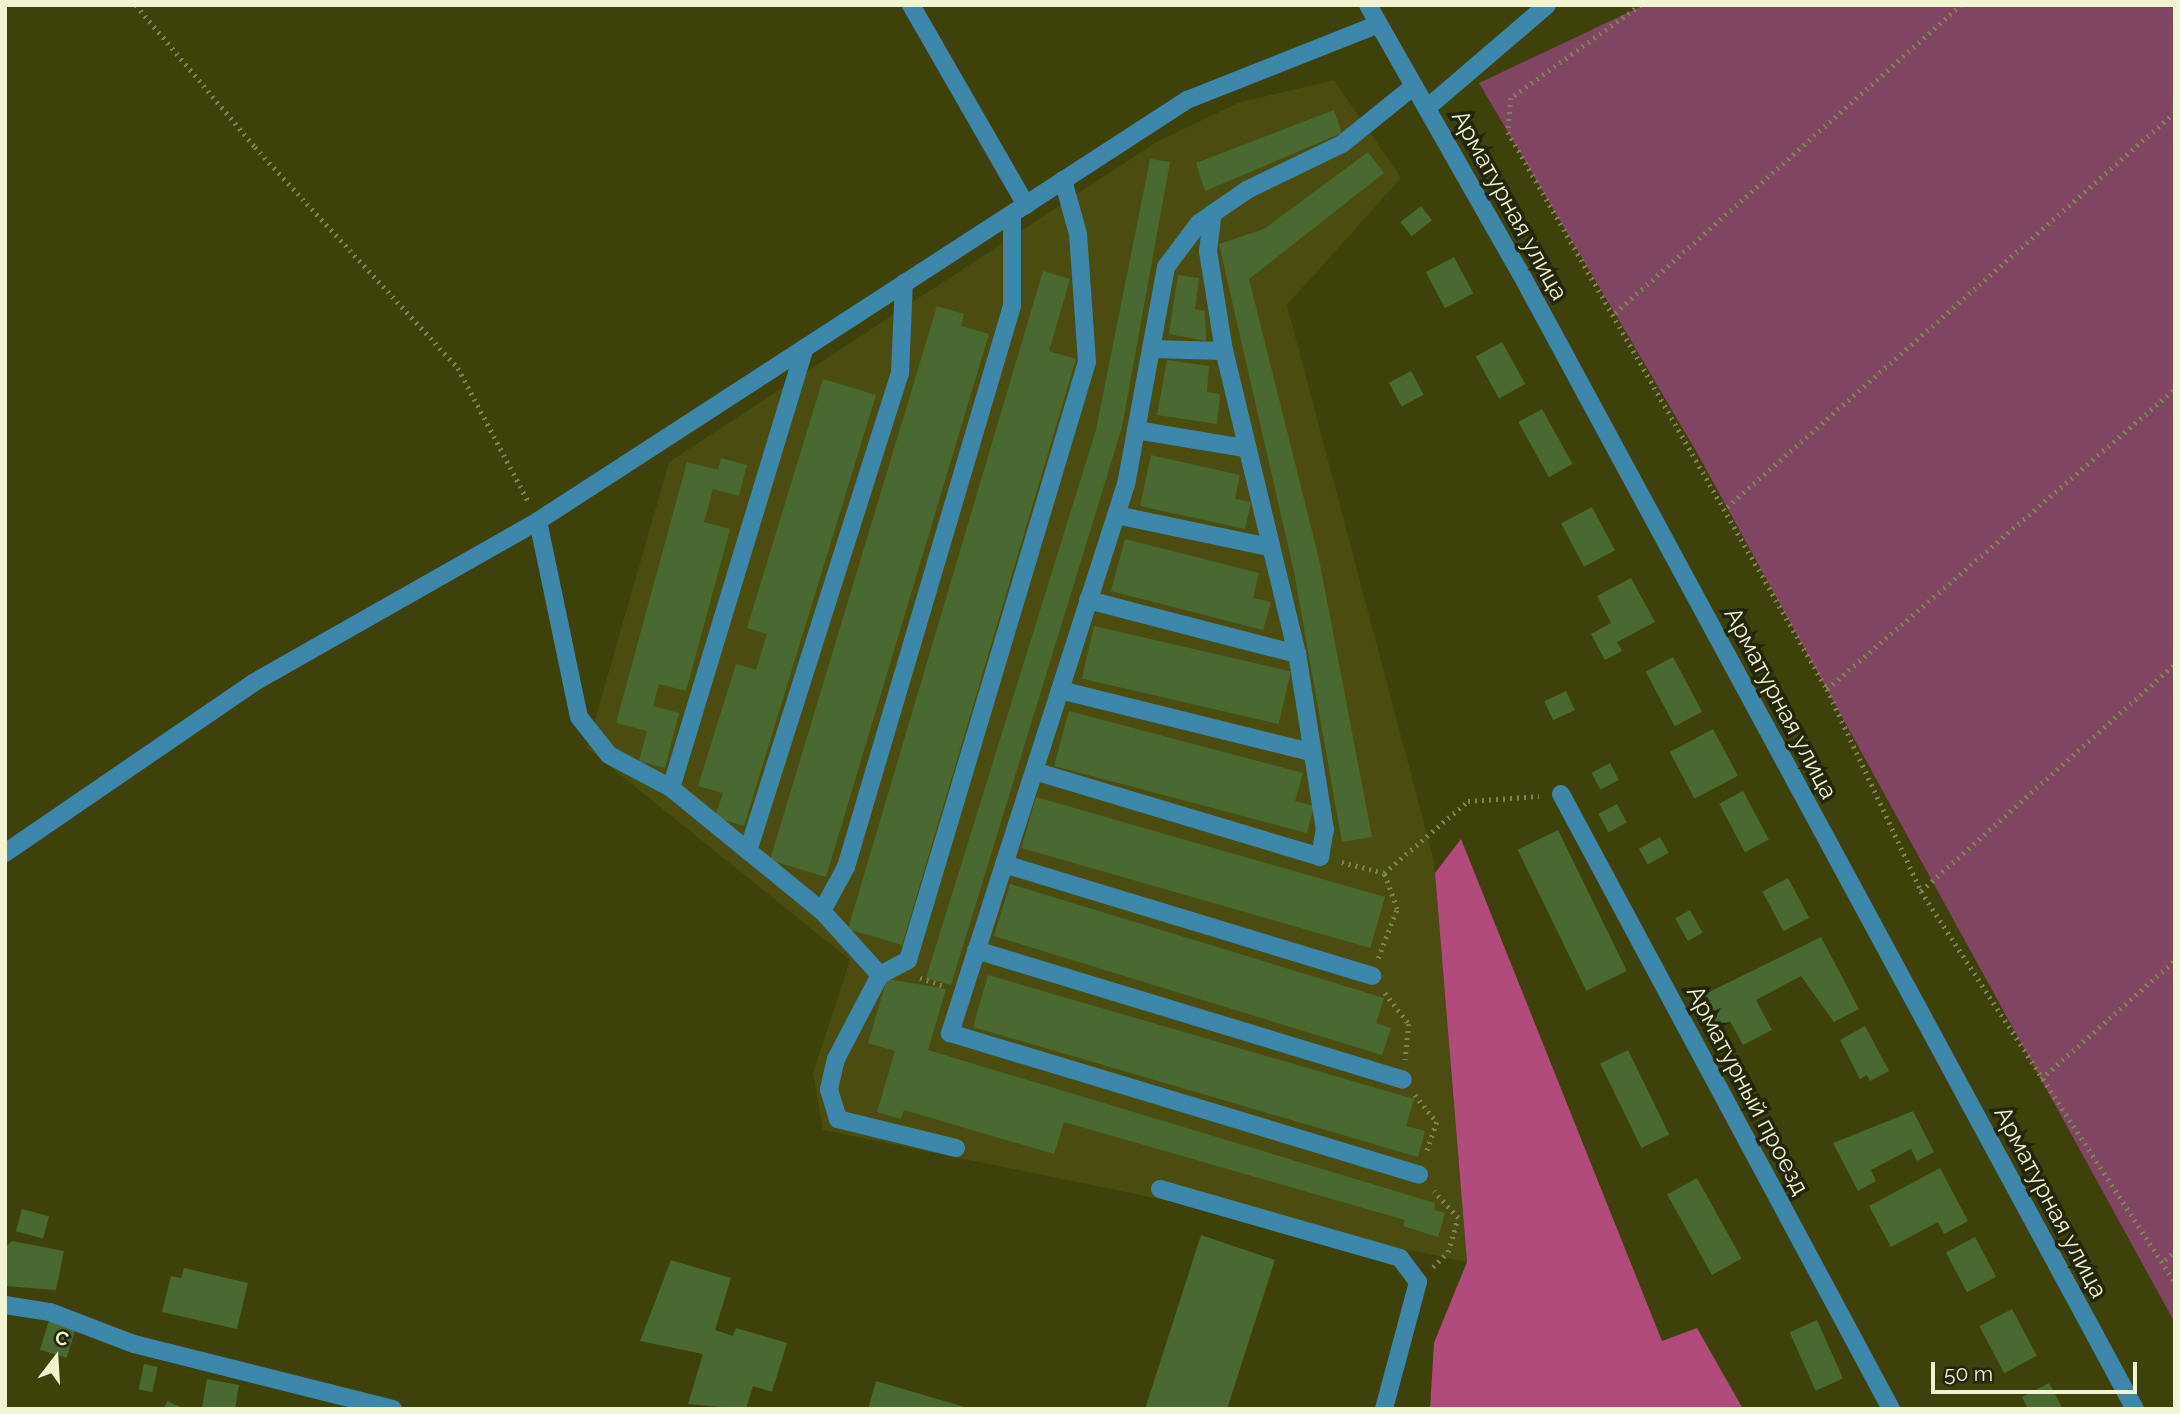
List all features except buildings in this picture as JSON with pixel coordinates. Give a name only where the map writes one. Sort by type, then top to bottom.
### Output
[{"type":"street","points":[[822,911],[846,867],[1012,306],[1019,209],[911,5]]},
{"type":"street","name":"Арматурная улица","points":[[1368,5],[1427,108],[2135,1409]]},
{"type":"street","points":[[1427,108],[1547,5]]},
{"type":"street","points":[[5,853],[253,683],[538,521],[1187,100],[1379,24]]},
{"type":"street","points":[[1414,86],[1342,144],[1213,213],[1166,267],[1136,430],[1116,514],[950,1033],[1419,1175]]},
{"type":"street","points":[[957,1148],[838,1119],[829,1088],[836,1059],[886,972],[908,960],[1087,362],[1078,234],[1063,180]]},
{"type":"street","points":[[1034,771],[1320,857],[1325,830],[1297,654],[1243,448],[1224,351],[1209,251],[1213,213]]},
{"type":"street","points":[[748,851],[900,373],[904,284]]},
{"type":"street","points":[[671,788],[805,348]]},
{"type":"street","points":[[1151,349],[1224,351]]},
{"type":"street","points":[[1136,430],[1243,448]]},
{"type":"street","points":[[1116,514],[1269,547]]},
{"type":"street","points":[[538,521],[579,718],[608,755],[671,788],[822,911],[886,972]]},
{"type":"street","points":[[1088,600],[1297,654]]},
{"type":"street","points":[[1060,690],[1311,752]]},
{"type":"street","name":"Арматурный проезд","points":[[1561,794],[1891,1409]]},
{"type":"street","points":[[1004,864],[1372,976]]},
{"type":"street","points":[[976,950],[1403,1080]]},
{"type":"street","points":[[1160,1189],[1400,1258],[1418,1282],[1384,1409]]},
{"type":"street","points":[[5,1305],[50,1312],[134,1344],[393,1409]]},
{"type":"path","points":[[136,5],[255,147],[458,368],[538,521]]},
{"type":"path","points":[[1641,5],[1511,98],[1508,132],[1727,507],[1827,689],[1921,891],[2041,1079],[2165,1260],[2175,1282]]},
{"type":"path","points":[[1615,313],[1961,5]]},
{"type":"path","points":[[1727,507],[2175,113]]},
{"type":"path","points":[[1827,689],[2175,389]]},
{"type":"path","points":[[1921,891],[2175,664]]},
{"type":"path","points":[[1320,857],[1384,873],[1468,802],[1561,794]]},
{"type":"path","points":[[2041,1079],[2175,960]]},
{"type":"path","points":[[886,972],[963,991]]},
{"type":"path","points":[[2165,1260],[2175,1251]]},
{"type":"shaded area","points":[[1644,5],[2175,5],[2175,1323],[1696,451],[1479,83]]},
{"type":"shaded area","points":[[1334,80],[1401,178],[1287,305],[1434,861],[1467,1262],[823,1130],[813,1073],[850,960],[587,748],[669,462],[1158,141],[1238,103]]},
{"type":"shaded area","points":[[1461,839],[1662,1341],[1697,1328],[1743,1409],[1430,1409],[1434,1343],[1467,1262],[1435,873]]}]
